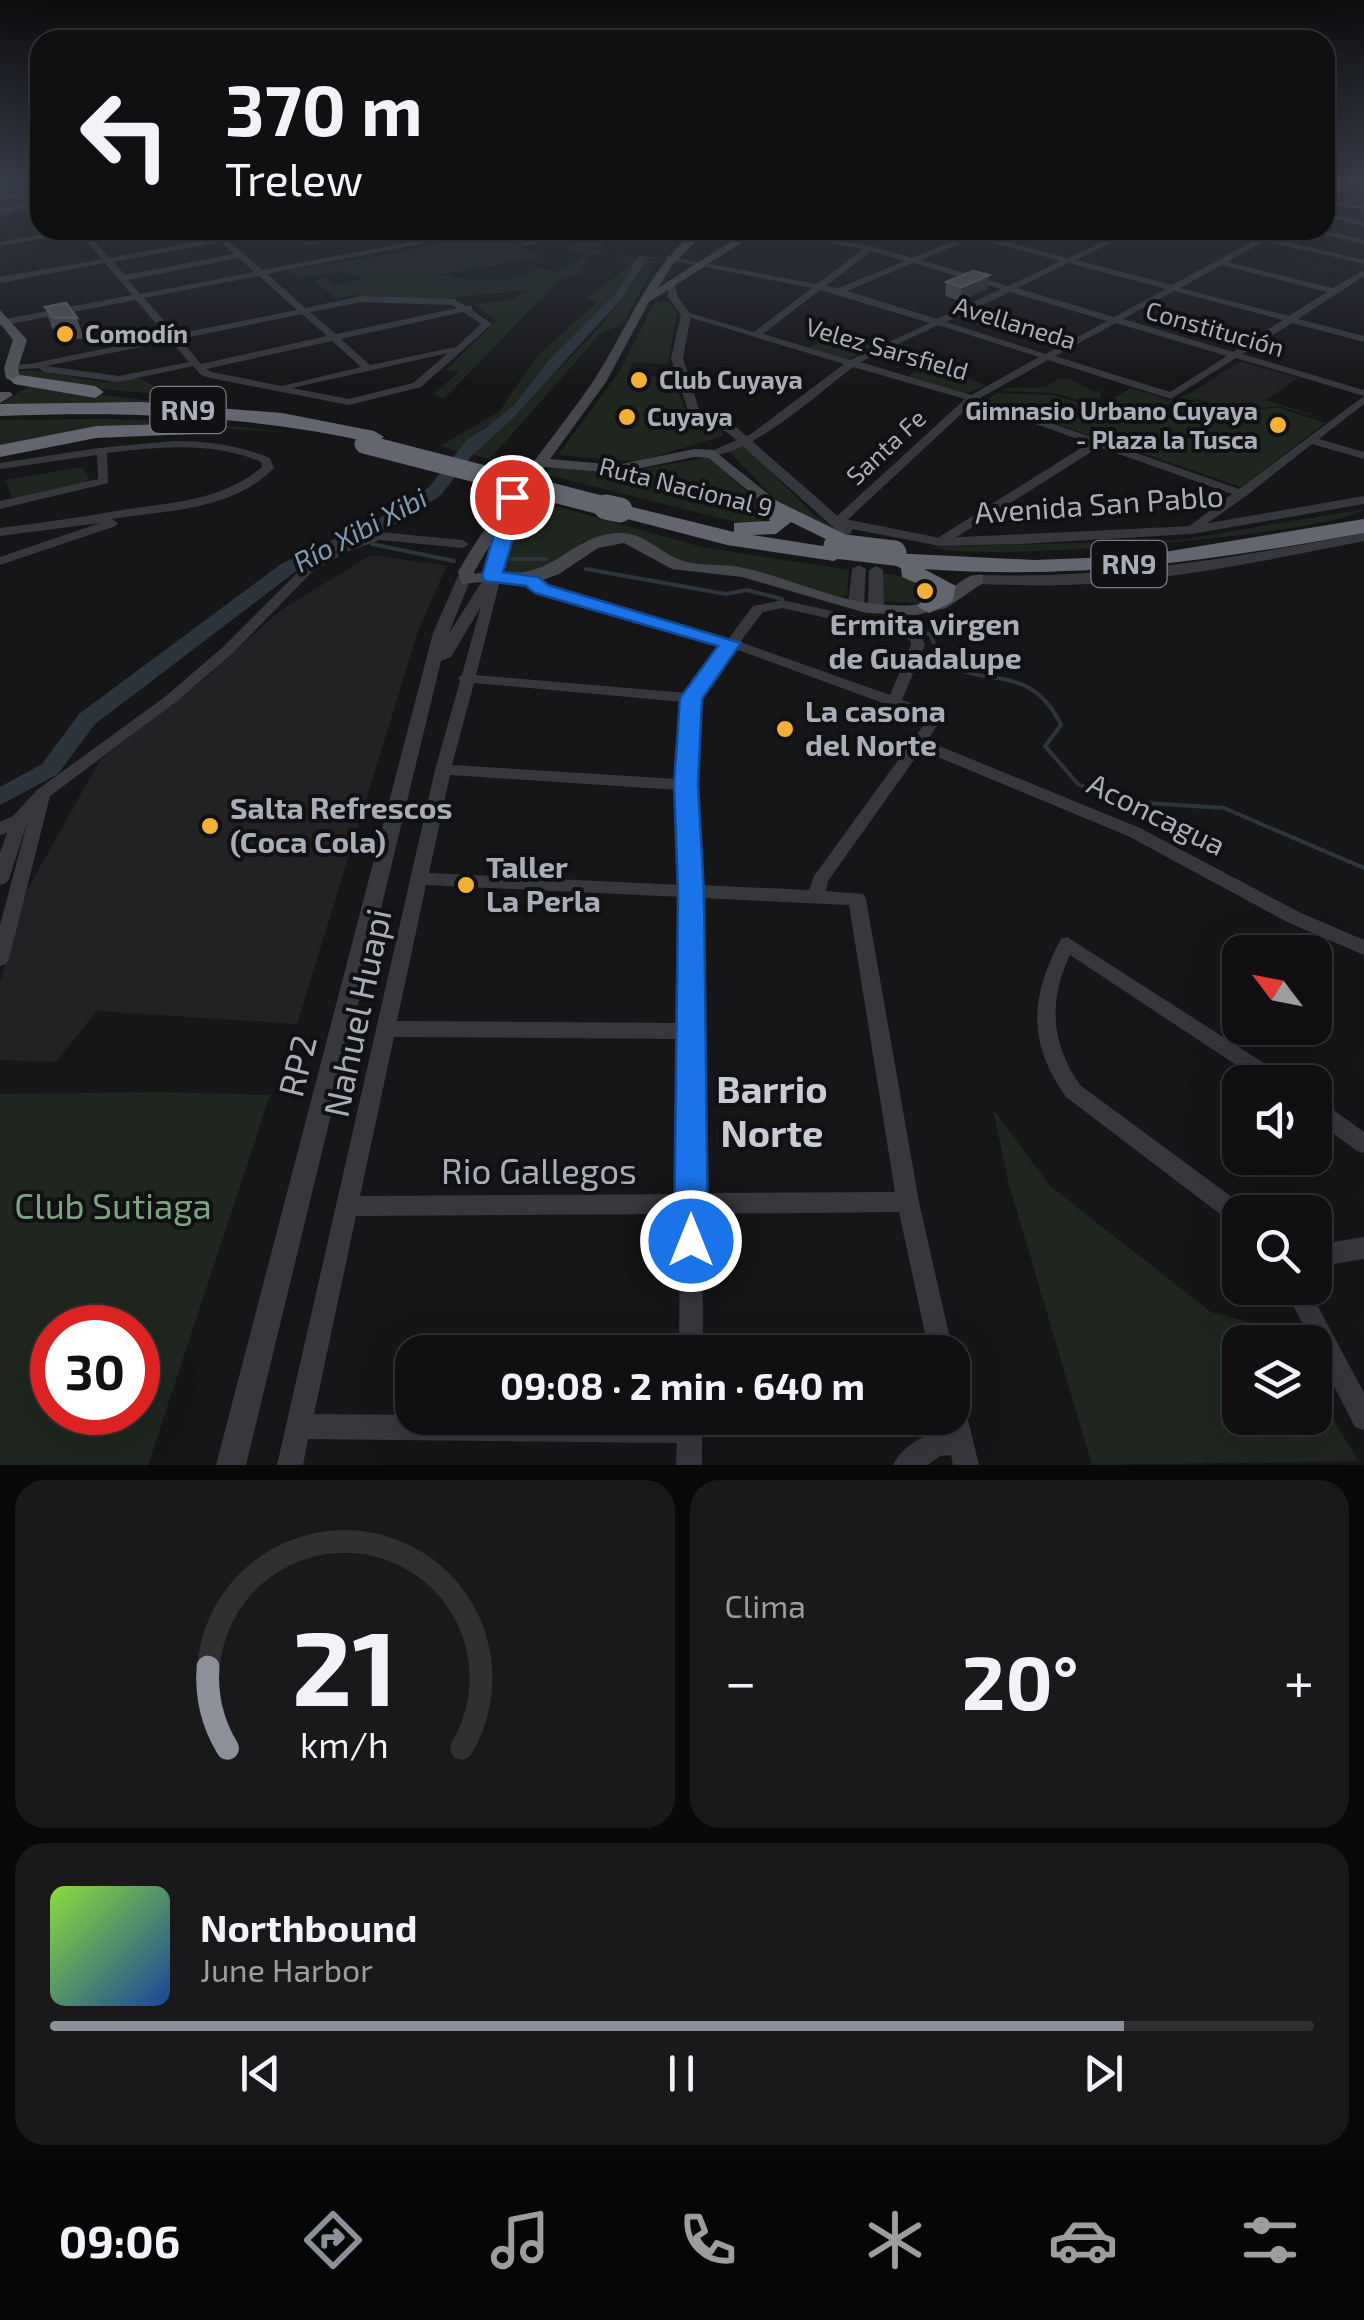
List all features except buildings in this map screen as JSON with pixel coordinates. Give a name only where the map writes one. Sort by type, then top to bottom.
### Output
[{"type":"highway","name":"RN9","points":[[6,385],[142,408],[314,422],[369,441],[632,509]]},
{"type":"highway","name":"RN9","points":[[6,385],[121,413],[210,418],[369,441]]},
{"type":"highway","points":[[6,385],[314,422]]},
{"type":"highway","points":[[0,451],[64,436],[158,428],[369,441]]},
{"type":"highway","points":[[777,508],[844,543],[958,582],[1172,564],[1225,552]]},
{"type":"highway","points":[[632,509],[760,530],[779,525],[783,516],[777,508]]},
{"type":"highway","points":[[632,509],[674,532],[729,546],[844,543]]},
{"type":"highway","name":"RN9","points":[[889,560],[1014,559],[1166,551],[1364,517]]},
{"type":"highway","name":"RN9","points":[[889,560],[1074,567],[1225,552],[1364,526]]},
{"type":"highway","points":[[889,560],[944,586],[944,597],[929,606]]},
{"type":"main road","points":[[658,282],[670,258],[681,248]]},
{"type":"main road","points":[[658,282],[676,280],[728,248]]},
{"type":"main road","name":"RP2","points":[[466,574],[512,497],[599,382],[658,282]]},
{"type":"main road","points":[[2,320],[20,340],[6,385]]},
{"type":"main road","points":[[539,462],[617,469],[694,452],[713,454],[777,508]]},
{"type":"main road","name":"RP2","points":[[493,576],[511,516],[512,497]]},
{"type":"main road","points":[[466,574],[474,582],[493,576],[531,581],[556,571],[599,541],[617,538],[639,541],[680,566],[740,572],[798,599],[854,612],[876,606],[929,606],[948,600],[977,579]]},
{"type":"street","points":[[6,385],[175,336],[369,298],[465,306],[486,324],[416,385],[348,402],[210,375],[198,365],[175,336],[96,248]]},
{"type":"street","points":[[0,280],[177,248]]},
{"type":"street","points":[[233,248],[368,368]]},
{"type":"street","points":[[367,248],[372,252]]},
{"type":"street","points":[[2,320],[389,248]]},
{"type":"street","points":[[756,335],[870,248]]},
{"type":"street","name":"Constitución","points":[[871,248],[1364,396]]},
{"type":"street","points":[[839,292],[944,248]]},
{"type":"street","points":[[1021,248],[1364,339]]},
{"type":"street","points":[[713,454],[756,436],[853,362],[1096,248]]},
{"type":"street","name":"Santa Fe","points":[[844,543],[972,398],[1247,248]]},
{"type":"street","points":[[1305,248],[1364,262]]},
{"type":"street","points":[[124,278],[241,255]]},
{"type":"street","name":"Avellaneda","points":[[670,258],[839,292],[1172,396],[1236,357]]},
{"type":"street","points":[[1221,263],[1334,291]]},
{"type":"street","points":[[1236,357],[1364,272]]},
{"type":"street","points":[[673,297],[676,280]]},
{"type":"street","points":[[658,282],[686,315],[677,358],[694,411],[742,439],[844,543],[889,560],[876,606]]},
{"type":"street","points":[[6,385],[119,379],[333,338],[465,306]]},
{"type":"street","name":"Velez Sarsfield","points":[[686,315],[972,398],[1242,494]]},
{"type":"street","points":[[281,388],[458,348]]},
{"type":"street","points":[[1192,530],[1364,396]]},
{"type":"street","points":[[1312,440],[1364,456]]},
{"type":"street","points":[[940,542],[1099,442]]},
{"type":"street","points":[[0,466],[214,444],[266,460],[268,468],[217,497],[0,532]]},
{"type":"street","points":[[0,505],[104,481],[102,454]]},
{"type":"street","name":"Avenida San Pablo","points":[[844,543],[1192,530],[1364,500]]},
{"type":"street","points":[[0,560],[112,523],[110,519],[92,520]]},
{"type":"street","points":[[0,828],[19,820],[43,794],[171,699],[228,650],[308,569],[342,549],[379,536],[418,536],[463,544]]},
{"type":"street","points":[[977,579],[1025,582],[1147,575],[1364,537]]},
{"type":"street","points":[[859,568],[854,612],[912,634],[918,645],[895,700]]},
{"type":"street","name":"RP2","points":[[232,1465],[428,684],[442,633],[466,574]]},
{"type":"street","name":"RP2","points":[[428,684],[493,576]]},
{"type":"street","name":"Nahuel Huapi","points":[[290,1465],[443,770],[493,576]]},
{"type":"street","points":[[531,581],[542,589],[730,643],[931,714],[932,723],[820,880],[816,896]]},
{"type":"street","points":[[691,1335],[691,893],[686,784],[691,698],[758,609],[798,599]]},
{"type":"street","points":[[466,678],[691,698]]},
{"type":"street","name":"Aconcagua","points":[[918,742],[1134,832],[1296,918],[1364,948]]},
{"type":"street","points":[[443,770],[686,784]]},
{"type":"street","points":[[0,959],[43,794]]},
{"type":"street","points":[[0,880],[19,820]]},
{"type":"street","points":[[421,879],[691,893],[851,896],[862,906],[908,1202],[937,1335]]},
{"type":"street","points":[[1222,1203],[1073,1091],[1056,1071],[1043,1023],[1059,958],[1068,944],[1251,1065]]},
{"type":"street","points":[[386,1029],[690,1031]]},
{"type":"street","points":[[1332,1120],[1364,1144]]},
{"type":"street","name":"Rio Gallegos","points":[[350,1206],[908,1202]]},
{"type":"street","points":[[1332,1253],[1364,1248]]},
{"type":"street","points":[[1305,1305],[1364,1418]]},
{"type":"street","points":[[299,1426],[395,1426]]},
{"type":"street","points":[[689,1465],[690,1435]]},
{"type":"street","points":[[906,1465],[936,1444],[963,1453]]},
{"type":"shaded area","points":[[639,256],[649,257],[624,296],[514,417],[473,455],[457,451],[514,405],[547,362],[617,292]]},
{"type":"shaded area","points":[[1239,362],[1298,378],[1254,409],[1194,391]]},
{"type":"shaded area","name":"Salta Refrescos (Coca Cola)","points":[[371,555],[447,566],[419,628],[297,1024],[97,1011],[56,1062],[0,1060],[0,983],[26,892],[100,760],[203,680],[281,610]]},
{"type":"green space","points":[[415,248],[525,248],[540,257],[438,275],[502,280],[537,268],[558,272],[586,255],[569,248],[602,251],[590,255],[579,274],[560,279],[444,399],[433,394],[459,372],[446,370],[496,321],[474,304],[511,300],[533,289],[423,301],[355,295],[337,299],[313,280],[327,278],[333,286],[363,278],[340,271],[300,279],[289,270]]},
{"type":"green space","points":[[622,255],[639,259],[617,292],[547,362],[514,405],[457,451],[440,446],[499,412],[536,357],[598,301],[585,299],[627,268]]},
{"type":"green space","points":[[649,257],[659,257],[623,324],[601,333],[490,459],[473,455],[593,333],[616,307]]},
{"type":"green space","name":"Club Cuyaya","points":[[655,301],[668,302],[677,312],[668,364],[633,363],[628,372],[673,385],[687,413],[722,431],[723,436],[636,462],[558,455],[619,372]]},
{"type":"green space","points":[[834,333],[875,347],[847,359],[808,348]]},
{"type":"green space","points":[[918,355],[968,369],[965,377],[986,386],[965,394],[908,376],[927,365]]},
{"type":"green space","points":[[30,370],[104,382],[140,378],[156,387],[180,390],[207,386],[209,391],[199,398],[58,385],[18,376],[18,372]]},
{"type":"green space","points":[[1057,379],[1100,390],[1100,403],[1114,404],[1114,398],[1131,388],[1173,401],[1194,391],[1253,409],[1239,410],[1195,399],[1123,413],[1054,393],[1001,391],[1045,386]]},
{"type":"green space","points":[[29,386],[176,404],[0,404]]},
{"type":"green space","points":[[997,393],[1053,395],[1124,415],[1157,413],[1197,401],[1238,412],[1277,407],[1325,423],[1241,487],[987,400]]},
{"type":"green space","points":[[1266,400],[1329,420],[1277,406],[1255,408]]},
{"type":"green space","points":[[0,420],[198,422],[293,433],[177,425],[0,448]]},
{"type":"green space","points":[[738,446],[746,447],[816,517],[853,538],[777,501],[729,452]]},
{"type":"green space","points":[[709,457],[765,508],[770,520],[744,524],[540,473],[553,468],[625,472]]},
{"type":"green space","points":[[83,467],[89,479],[85,482],[12,498],[6,480]]},
{"type":"green space","points":[[520,496],[702,547],[849,570],[847,595],[840,597],[674,559],[647,540],[621,533],[584,541],[543,573],[510,573],[505,569]]},
{"type":"green space","points":[[1364,509],[1340,519],[1292,528],[1155,544],[1015,552],[933,547],[1180,540]]},
{"type":"green space","points":[[881,573],[937,582],[924,604],[882,601]]},
{"type":"green space","name":"Club Sutiaga","points":[[0,1094],[270,1095],[160,1429],[160,1305],[30,1305],[30,1435],[158,1435],[148,1465],[0,1465]]},
{"type":"green space","points":[[993,1109],[1050,1186],[1211,1312],[1260,1325],[1222,1325],[1222,1435],[1332,1435],[1332,1417],[1358,1461],[1092,1465],[1008,1181]]},
{"type":"waterway","name":"Río Xibi Xibi","points":[[0,797],[50,769],[87,719],[288,568],[396,517],[435,491],[473,443],[488,433]]},
{"type":"waterway","points":[[372,544],[454,561]]},
{"type":"waterway","points":[[511,559],[546,559]]},
{"type":"waterway","points":[[586,569],[726,594],[747,590],[782,599]]},
{"type":"waterway","points":[[883,622],[930,634],[942,656],[957,668],[1029,688],[1046,701],[1061,725],[1045,746],[1078,784],[1115,801],[1224,808],[1364,868]]},
{"type":"place","name":"Comodín","points":[[65,334]]},
{"type":"place","name":"Club Cuyaya","points":[[639,380]]},
{"type":"place","name":"Cuyaya","points":[[627,417]]},
{"type":"place","name":"Gimnasio Urbano Cuyaya - Plaza la Tusca","points":[[1278,425]]},
{"type":"place","name":"Ermita virgen de Guadalupe","points":[[925,591]]},
{"type":"place","name":"La casona del Norte","points":[[785,729]]},
{"type":"place","name":"Salta Refrescos (Coca Cola)","points":[[210,826]]},
{"type":"place","name":"Taller La Perla","points":[[466,885]]},
{"type":"district","name":"Barrio Norte","points":[[772,1112]]},
{"type":"route","points":[[512,497],[511,516],[492,576],[531,581],[542,589],[730,643],[691,698],[686,784],[691,893],[691,1241]]}]
